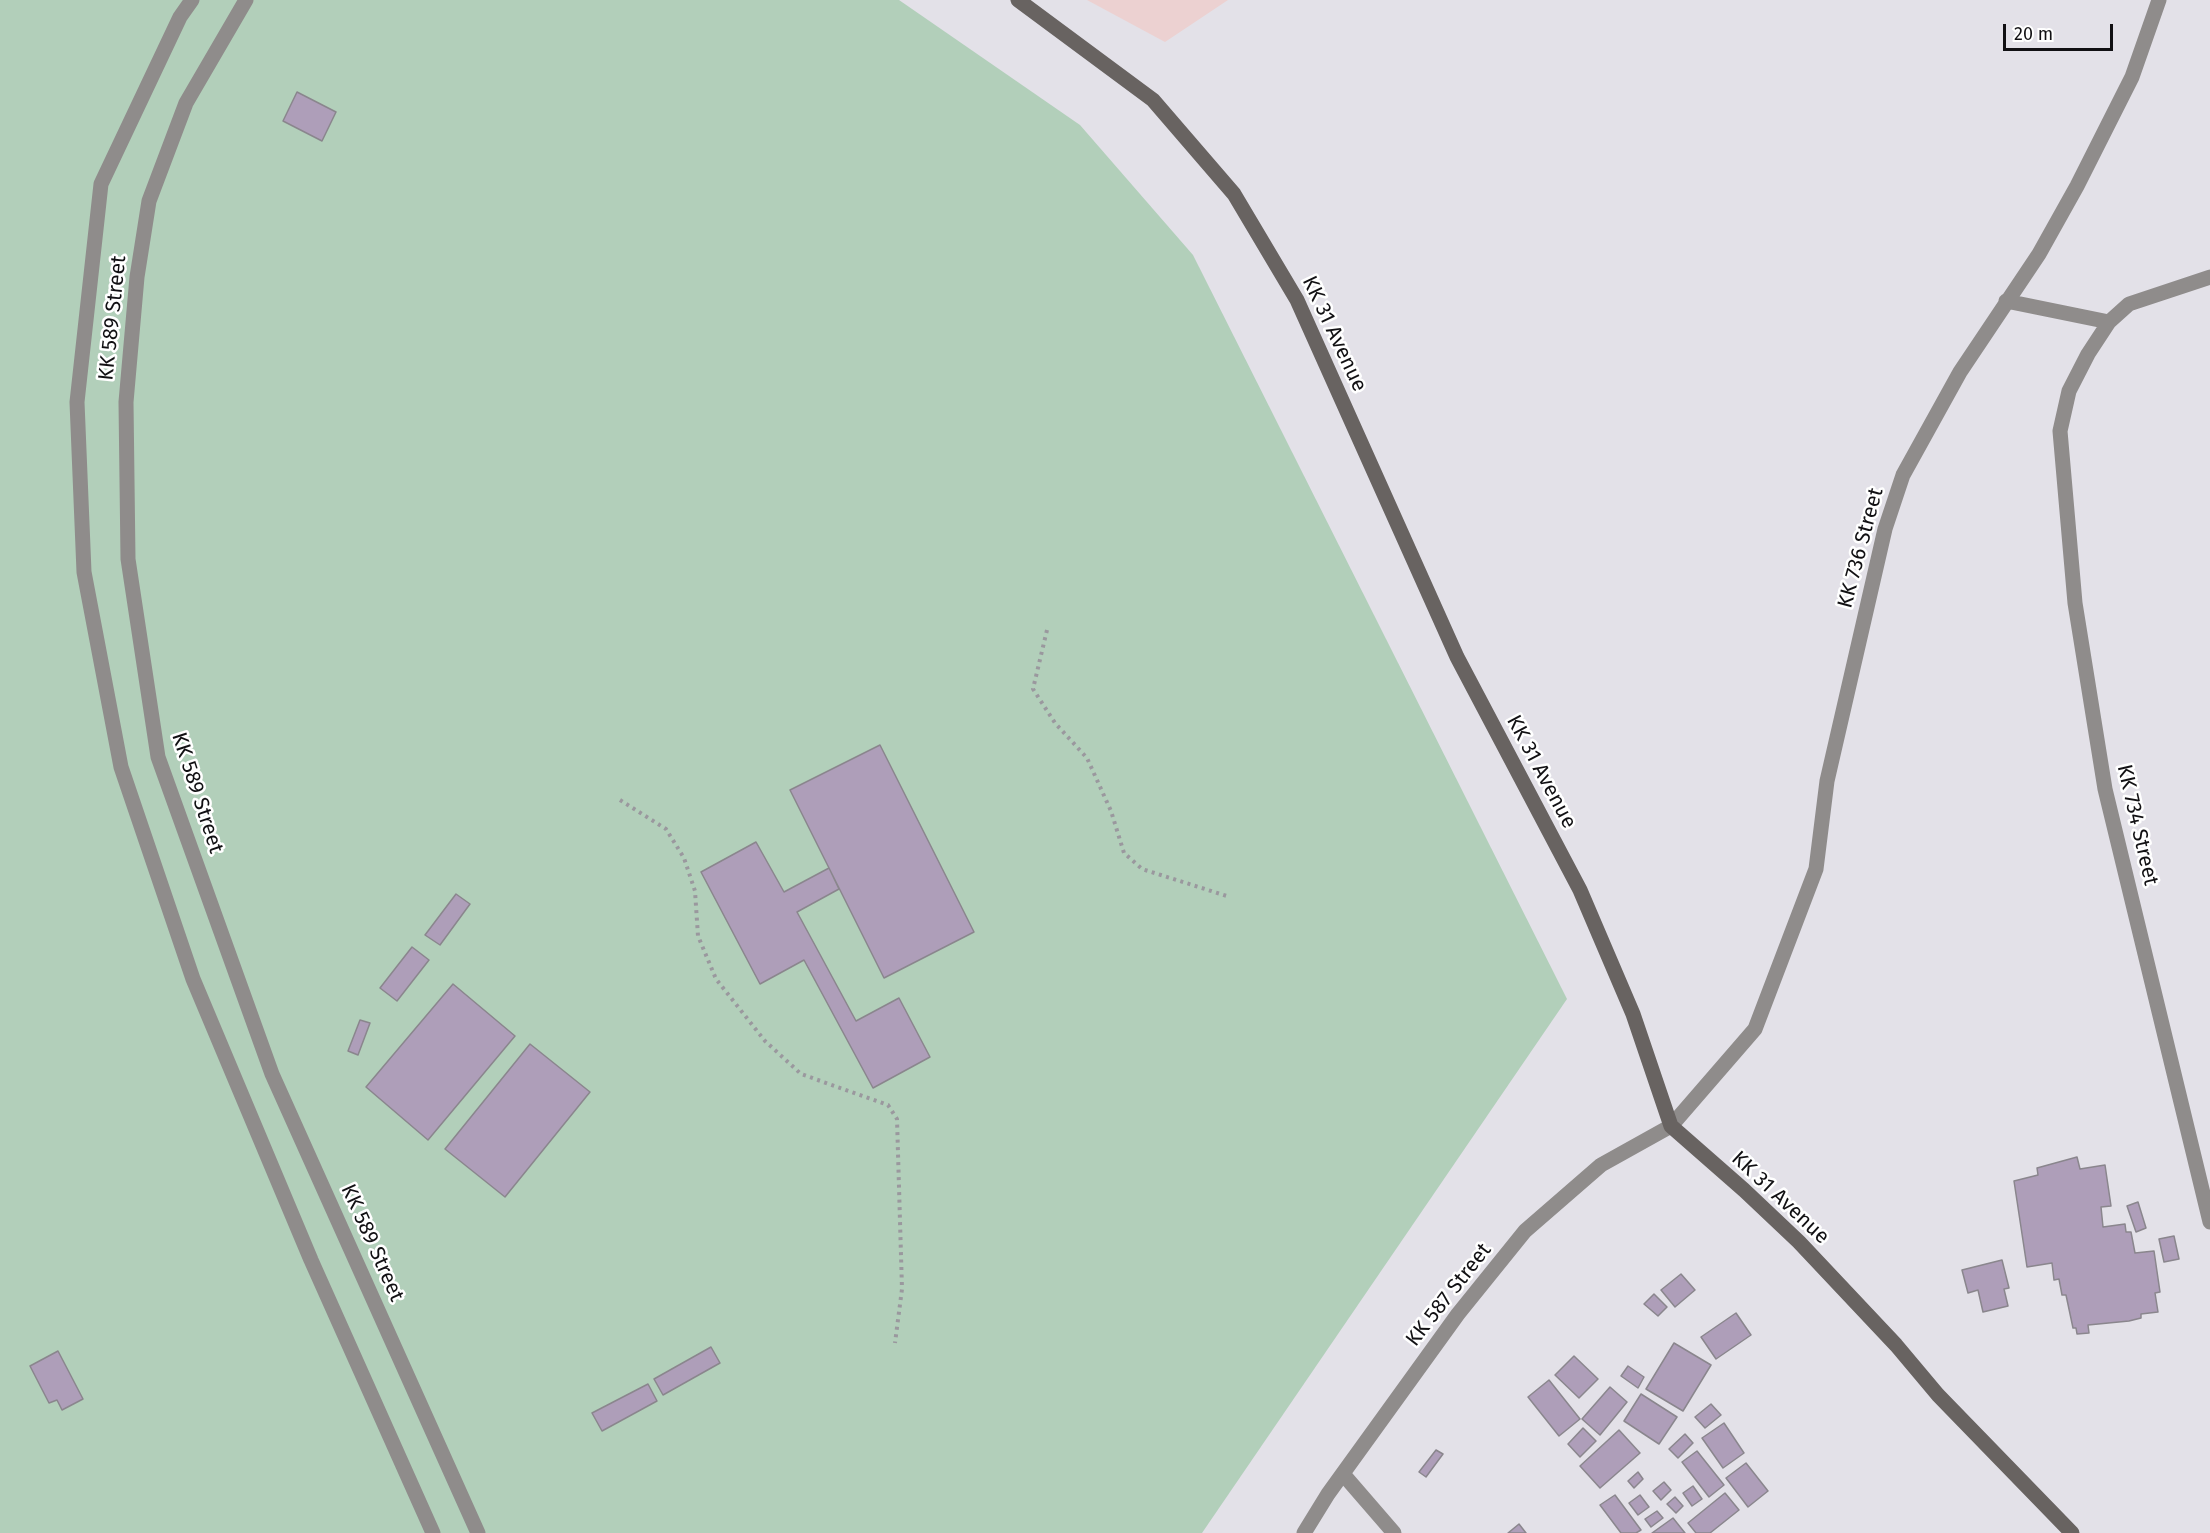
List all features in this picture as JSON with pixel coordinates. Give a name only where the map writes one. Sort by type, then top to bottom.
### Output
[{"type":"main road","name":"KK 31 Avenue","points":[[1018,0],[1153,100],[1234,194],[1297,300],[1457,657],[1580,890],[1633,1014],[1671,1126],[1799,1242],[1896,1345],[1946,1403],[2072,1533]]},
{"type":"street","name":"KK 589 Street","points":[[192,0],[180,17],[101,184],[77,402],[84,572],[121,767],[193,979],[311,1260],[433,1533]]},
{"type":"street","name":"KK 589 Street","points":[[246,0],[186,103],[149,201],[137,277],[126,402],[128,559],[158,757],[272,1074],[478,1533]]},
{"type":"street","name":"KK 736 Street","points":[[1671,1126],[1755,1029],[1816,869],[1827,781],[1885,529],[1903,475],[1928,427],[2006,302],[2039,254],[2077,186],[2132,77],[2160,0]]},
{"type":"street","name":"KK 734 Street","points":[[2210,277],[2129,304],[2109,322],[2088,354],[2069,392],[2060,430],[2075,603],[2105,789],[2210,1222]]},
{"type":"street","points":[[2006,302],[2109,322]]},
{"type":"street","name":"KK 587 Street","points":[[1304,1533],[1343,1474],[1458,1314],[1526,1231],[1601,1165],[1671,1126]]},
{"type":"street","points":[[1343,1474],[1394,1533]]},
{"type":"path","points":[[1047,630],[1033,689],[1054,723],[1087,758],[1111,811],[1124,853],[1142,869],[1230,897]]},
{"type":"path","points":[[620,800],[666,829],[684,858],[695,891],[699,936],[716,979],[765,1041],[801,1074],[888,1105],[897,1119],[902,1289],[895,1343]]},
{"type":"shaded area","points":[[1087,0],[1228,0],[1165,42]]},
{"type":"green space","points":[[0,0],[899,0],[1080,125],[1193,255],[1567,999],[1202,1533],[0,1533]]},
{"type":"building","points":[[297,92],[336,112],[322,141],[283,121]]},
{"type":"building","points":[[880,745],[974,932],[884,978],[790,790]]},
{"type":"building","points":[[756,842],[784,892],[829,868],[839,889],[797,912],[856,1021],[899,998],[930,1057],[873,1088],[804,960],[760,984],[701,872]]},
{"type":"building","points":[[456,894],[470,904],[440,945],[425,935]]},
{"type":"building","points":[[412,947],[429,960],[397,1001],[380,988]]},
{"type":"building","points":[[453,984],[515,1036],[428,1140],[366,1087]]},
{"type":"building","points":[[360,1020],[370,1023],[358,1055],[348,1051]]},
{"type":"building","points":[[530,1044],[590,1092],[505,1197],[445,1149]]},
{"type":"building","points":[[2077,1157],[2080,1169],[2105,1165],[2111,1206],[2101,1207],[2103,1227],[2125,1224],[2126,1232],[2131,1232],[2135,1253],[2154,1251],[2160,1292],[2155,1293],[2158,1312],[2141,1314],[2141,1318],[2129,1321],[2088,1325],[2089,1333],[2077,1334],[2076,1328],[2073,1328],[2066,1295],[2062,1295],[2059,1279],[2054,1280],[2052,1263],[2027,1267],[2014,1181],[2038,1175],[2037,1168]]},
{"type":"building","points":[[2138,1202],[2146,1228],[2136,1232],[2127,1206]]},
{"type":"building","points":[[2174,1236],[2179,1259],[2164,1262],[2159,1239]]},
{"type":"building","points":[[2002,1260],[2009,1288],[2004,1289],[2008,1306],[1983,1312],[1978,1290],[1968,1293],[1962,1270]]},
{"type":"building","points":[[1681,1274],[1695,1290],[1675,1307],[1661,1290]]},
{"type":"building","points":[[1654,1294],[1667,1307],[1658,1316],[1644,1304]]},
{"type":"building","points":[[1736,1313],[1751,1335],[1716,1359],[1701,1337]]},
{"type":"building","points":[[1674,1343],[1711,1365],[1683,1411],[1646,1389]]},
{"type":"building","points":[[711,1347],[720,1363],[663,1395],[654,1379]]},
{"type":"building","points":[[58,1351],[83,1399],[62,1410],[57,1400],[49,1403],[30,1366]]},
{"type":"building","points":[[1574,1356],[1598,1379],[1579,1398],[1555,1375]]},
{"type":"building","points":[[1628,1366],[1644,1377],[1638,1388],[1621,1376]]},
{"type":"building","points":[[1549,1380],[1580,1419],[1559,1436],[1528,1397]]},
{"type":"building","points":[[648,1384],[657,1401],[602,1431],[592,1413]]},
{"type":"building","points":[[1610,1387],[1627,1402],[1600,1435],[1582,1419]]},
{"type":"building","points":[[1641,1394],[1677,1417],[1659,1444],[1624,1421]]},
{"type":"building","points":[[1711,1404],[1721,1415],[1705,1428],[1695,1417]]},
{"type":"building","points":[[1724,1423],[1744,1453],[1723,1468],[1702,1438]]},
{"type":"building","points":[[1583,1428],[1596,1441],[1580,1457],[1568,1444]]},
{"type":"building","points":[[1619,1430],[1640,1453],[1600,1488],[1580,1466]]},
{"type":"building","points":[[1685,1434],[1693,1443],[1678,1458],[1669,1449]]},
{"type":"building","points":[[1436,1450],[1443,1454],[1426,1477],[1419,1472]]},
{"type":"building","points":[[1697,1451],[1724,1485],[1709,1497],[1682,1462]]},
{"type":"building","points":[[1746,1463],[1768,1491],[1748,1507],[1726,1478]]},
{"type":"building","points":[[1638,1472],[1643,1479],[1634,1488],[1628,1481]]},
{"type":"building","points":[[1664,1482],[1671,1490],[1661,1500],[1653,1491]]},
{"type":"building","points":[[1693,1486],[1702,1499],[1692,1506],[1683,1493]]},
{"type":"building","points":[[1725,1493],[1739,1510],[1710,1533],[1696,1533],[1688,1523]]},
{"type":"building","points":[[1615,1495],[1641,1530],[1636,1533],[1621,1533],[1600,1505]]},
{"type":"building","points":[[1640,1495],[1649,1507],[1638,1515],[1629,1503]]},
{"type":"building","points":[[1675,1497],[1683,1506],[1676,1513],[1667,1504]]},
{"type":"building","points":[[1657,1511],[1663,1518],[1651,1527],[1645,1519]]},
{"type":"building","points":[[1673,1518],[1685,1533],[1652,1533]]},
{"type":"building","points":[[1519,1524],[1526,1533],[1508,1533]]}]
